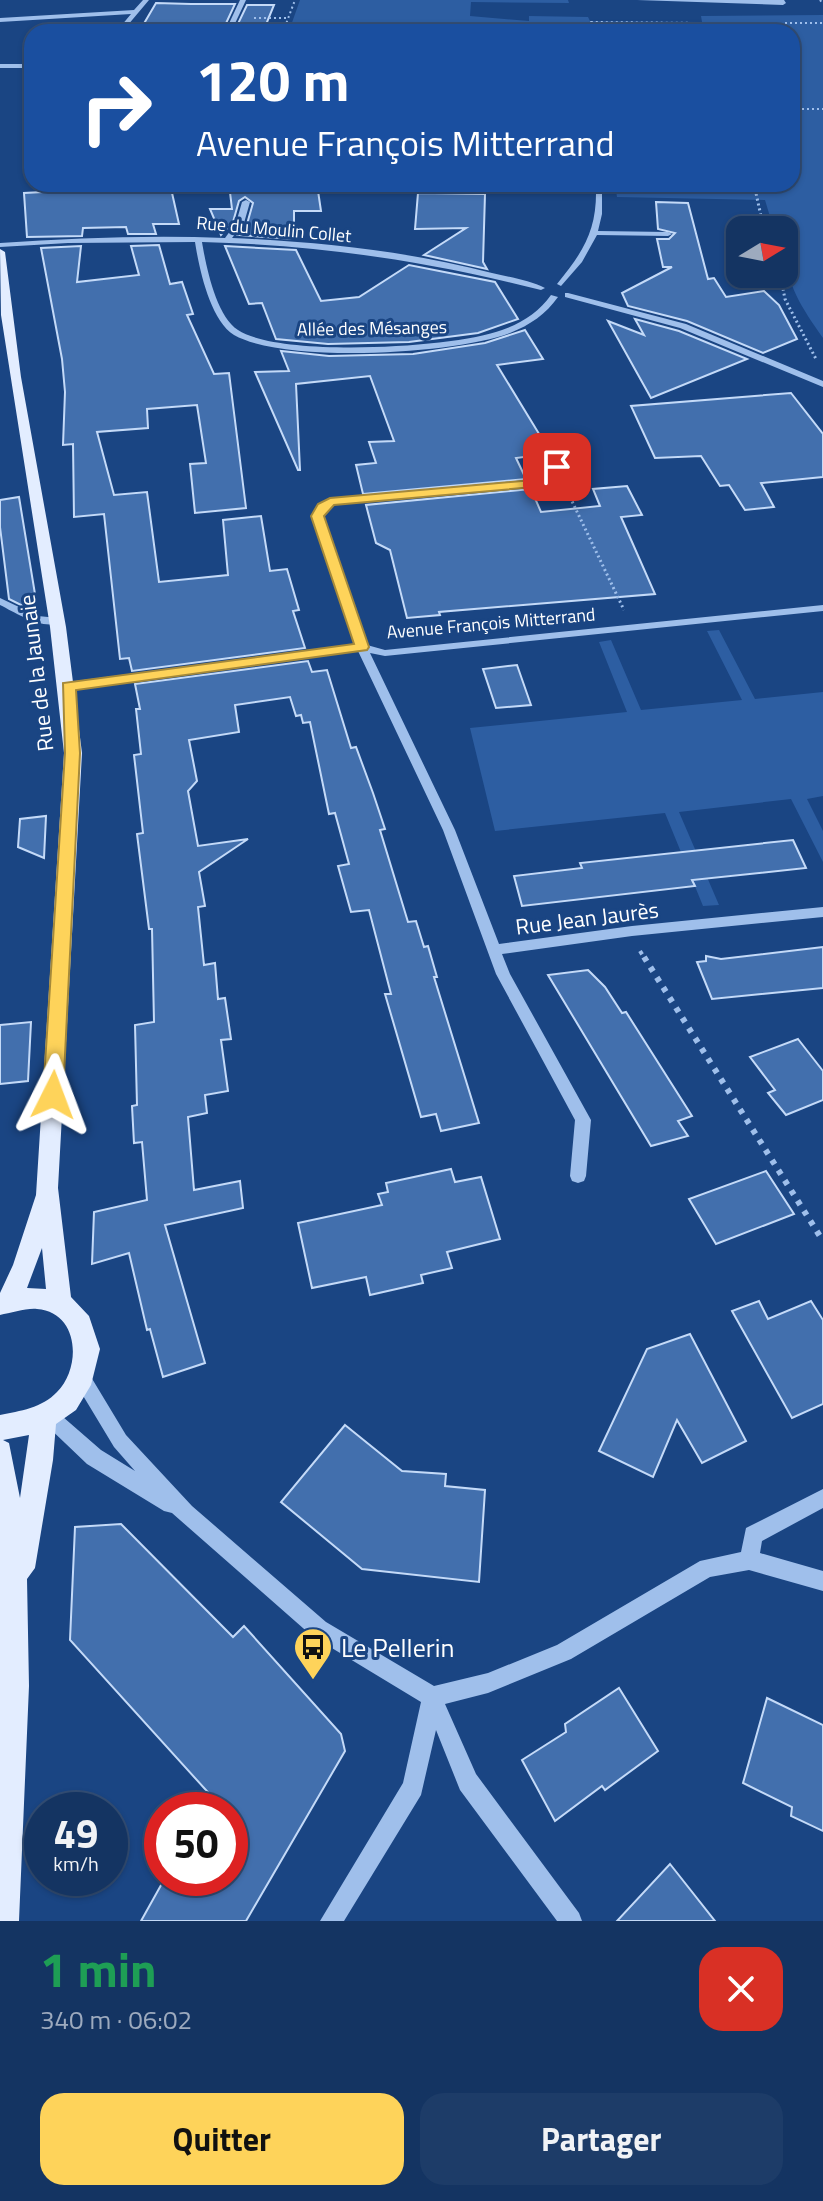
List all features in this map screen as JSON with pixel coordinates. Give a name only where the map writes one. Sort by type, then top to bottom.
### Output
[{"type":"main road","name":"Rue de la Jaunaie","points":[[0,252],[16,376],[68,686],[73,753],[47,1188],[60,1304]]},
{"type":"main road","name":"Rue de la Jaunaie","points":[[5,1302],[25,1265],[47,1188]]},
{"type":"main road","points":[[0,1428],[19,1427],[46,1418],[63,1405],[82,1378],[88,1360],[85,1334],[74,1313],[60,1304],[28,1297],[5,1302]]},
{"type":"main road","points":[[16,1599],[46,1418]]},
{"type":"main road","points":[[0,1452],[9,1501],[16,1599],[3,1921]]},
{"type":"street","points":[[126,24],[146,0]]},
{"type":"street","points":[[232,24],[243,0]]},
{"type":"street","points":[[640,0],[783,3],[781,0]]},
{"type":"street","points":[[0,20],[136,12]]},
{"type":"street","points":[[0,66],[24,66]]},
{"type":"street","points":[[561,284],[588,252],[600,207],[599,192]]},
{"type":"street","points":[[228,239],[240,223],[246,202]]},
{"type":"street","points":[[595,233],[668,234]]},
{"type":"street","name":"Allée des Mésanges","points":[[198,238],[220,316],[236,333],[260,342],[333,348],[446,344],[488,337],[517,327],[541,311],[554,297]]},
{"type":"street","name":"Rue du Moulin Collet","points":[[0,245],[228,239],[455,265],[541,288]]},
{"type":"street","points":[[568,295],[571,289],[561,284],[541,288],[542,294],[554,297],[568,295],[683,326],[823,384]]},
{"type":"street","points":[[557,467],[563,481]]},
{"type":"street","name":"Rue Jean Jaurès","points":[[563,481],[330,502],[317,516],[362,647],[449,830],[494,950],[632,931],[823,912]]},
{"type":"street","points":[[0,601],[36,619],[58,621]]},
{"type":"street","name":"Avenue François Mitterrand","points":[[68,686],[362,647],[385,653],[823,608]]},
{"type":"street","points":[[494,950],[503,974],[583,1120],[578,1176]]},
{"type":"street","points":[[82,1378],[120,1441],[185,1513],[319,1629],[432,1697],[468,1782],[571,1921]]},
{"type":"street","points":[[46,1418],[94,1457],[185,1513]]},
{"type":"street","points":[[749,1560],[753,1535],[823,1498]]},
{"type":"street","points":[[432,1697],[488,1683],[564,1652],[707,1568],[749,1560],[823,1581]]},
{"type":"street","points":[[331,1921],[413,1787],[432,1697]]},
{"type":"path","points":[[286,24],[295,0]]},
{"type":"path","points":[[820,0],[823,4]]},
{"type":"path","points":[[235,18],[289,18]]},
{"type":"path","points":[[591,24],[715,23]]},
{"type":"path","points":[[777,23],[823,23]]},
{"type":"path","points":[[800,109],[823,109]]},
{"type":"path","points":[[757,192],[761,216]]},
{"type":"path","points":[[783,288],[794,320],[819,365]]},
{"type":"path","points":[[563,481],[633,628]]},
{"type":"path","points":[[632,931],[645,964],[823,1241]]},
{"type":"shaded area","points":[[300,0],[568,0],[569,3],[471,2],[470,16],[529,21],[529,16],[588,17],[590,21],[702,22],[701,16],[823,15],[823,338],[793,288],[798,288],[798,216],[770,216],[765,200],[617,197],[616,192],[800,192],[800,24],[291,24]]},
{"type":"shaded area","points":[[719,630],[755,699],[823,692],[823,796],[807,799],[823,831],[823,862],[791,799],[679,812],[719,905],[703,906],[665,813],[495,831],[470,728],[627,712],[599,642],[611,640],[641,710],[742,700],[707,631]]},
{"type":"building","points":[[156,3],[235,4],[226,24],[144,24]]},
{"type":"building","points":[[247,5],[274,5],[266,24],[238,24]]},
{"type":"building","points":[[172,192],[179,224],[153,224],[156,234],[128,234],[126,227],[83,228],[82,236],[27,237],[24,193]]},
{"type":"building","points":[[230,192],[318,192],[321,211],[294,211],[294,239],[238,235],[247,224],[253,203],[245,197],[239,201],[233,222],[221,235],[210,209],[232,209]]},
{"type":"building","points":[[418,193],[485,194],[483,262],[487,269],[424,255],[466,228],[415,229]]},
{"type":"building","points":[[656,202],[688,203],[708,279],[714,278],[726,297],[764,291],[779,305],[797,339],[763,353],[687,321],[628,306],[622,293],[672,267],[663,267],[657,239],[669,239],[675,233],[658,229]]},
{"type":"building","points":[[159,245],[170,284],[182,282],[193,314],[187,315],[214,374],[229,373],[246,508],[195,513],[190,464],[206,463],[197,405],[147,409],[148,428],[97,432],[114,495],[147,492],[159,582],[228,575],[223,520],[261,516],[270,571],[287,569],[299,610],[293,611],[305,648],[132,671],[129,658],[120,659],[104,514],[74,517],[73,444],[63,445],[65,392],[62,359],[41,248],[81,246],[77,282],[139,275],[131,246]]},
{"type":"building","points":[[225,246],[296,250],[321,301],[359,297],[409,265],[495,282],[518,319],[478,333],[409,342],[328,344],[276,339],[262,303],[249,304]]},
{"type":"building","points":[[635,319],[679,331],[747,359],[651,398],[608,321],[644,335]]},
{"type":"building","points":[[525,330],[543,359],[497,365],[544,442],[527,443],[532,456],[516,458],[526,479],[363,494],[356,465],[376,463],[369,442],[394,441],[370,376],[296,384],[298,470],[255,372],[289,371],[281,351],[329,356],[413,354],[485,343]]},
{"type":"building","points":[[791,393],[823,434],[823,477],[761,483],[774,507],[745,510],[729,485],[720,486],[701,456],[655,458],[631,406]]},
{"type":"building","points":[[627,486],[642,515],[621,517],[655,594],[439,612],[440,615],[407,618],[390,550],[376,543],[366,505],[531,489],[541,512],[600,506],[593,489]]},
{"type":"building","points":[[19,497],[35,594],[25,607],[9,599],[0,527],[0,500]]},
{"type":"building","points":[[308,661],[312,672],[327,670],[351,748],[356,747],[385,829],[380,830],[408,922],[416,921],[424,947],[428,946],[437,977],[434,977],[479,1123],[441,1131],[436,1114],[421,1117],[385,994],[391,994],[369,910],[351,912],[338,866],[349,864],[335,813],[329,814],[310,722],[303,723],[301,715],[296,716],[290,697],[235,705],[239,732],[189,740],[197,781],[188,791],[198,846],[248,839],[199,872],[205,906],[198,907],[204,965],[215,963],[218,999],[225,998],[231,1039],[221,1040],[228,1091],[205,1095],[207,1113],[188,1117],[194,1190],[240,1181],[243,1208],[165,1225],[205,1363],[163,1377],[150,1329],[147,1330],[129,1253],[92,1264],[94,1212],[147,1200],[142,1142],[134,1143],[132,1106],[137,1105],[135,1025],[154,1022],[152,929],[149,929],[137,834],[143,833],[134,755],[141,754],[136,709],[140,709],[135,684]]},
{"type":"building","points":[[517,665],[531,705],[496,708],[483,669]]},
{"type":"building","points":[[46,816],[44,858],[18,847],[20,819]]},
{"type":"building","points":[[793,840],[806,868],[692,880],[695,886],[522,906],[514,876],[582,868],[580,863]]},
{"type":"building","points":[[823,947],[823,988],[712,999],[697,962],[706,961],[706,956],[721,959]]},
{"type":"building","points":[[588,970],[605,987],[622,1013],[626,1012],[692,1116],[678,1121],[688,1136],[651,1146],[548,975]]},
{"type":"building","points":[[31,1022],[28,1081],[0,1084],[0,1025]]},
{"type":"building","points":[[798,1039],[823,1071],[823,1100],[786,1115],[768,1093],[775,1090],[750,1057]]},
{"type":"building","points":[[451,1169],[455,1182],[481,1177],[500,1239],[447,1252],[452,1268],[421,1275],[423,1283],[370,1295],[366,1277],[312,1288],[298,1223],[382,1205],[378,1194],[388,1192],[386,1183]]},
{"type":"building","points":[[766,1171],[794,1214],[716,1244],[689,1199]]},
{"type":"building","points":[[759,1301],[768,1319],[811,1301],[823,1320],[823,1404],[792,1418],[732,1311]]},
{"type":"building","points":[[690,1334],[746,1441],[702,1463],[677,1420],[653,1477],[599,1451],[647,1349]]},
{"type":"building","points":[[345,1425],[402,1471],[446,1474],[445,1486],[485,1490],[479,1582],[362,1569],[281,1502]]},
{"type":"building","points":[[121,1524],[233,1637],[244,1626],[341,1734],[345,1751],[246,1921],[141,1921],[155,1896],[248,1896],[248,1792],[208,1792],[70,1640],[75,1527]]},
{"type":"building","points":[[619,1688],[658,1751],[605,1790],[602,1786],[555,1821],[522,1760],[566,1732],[565,1724]]},
{"type":"building","points":[[767,1698],[823,1725],[823,1831],[791,1816],[792,1807],[743,1783]]},
{"type":"building","points":[[670,1864],[715,1921],[617,1921]]},
{"type":"place","name":"Le Pellerin","points":[[313,1681]]},
{"type":"route","points":[[53,1095],[73,753],[68,686],[362,647],[317,516],[323,507],[330,502],[563,481],[557,467]]}]
